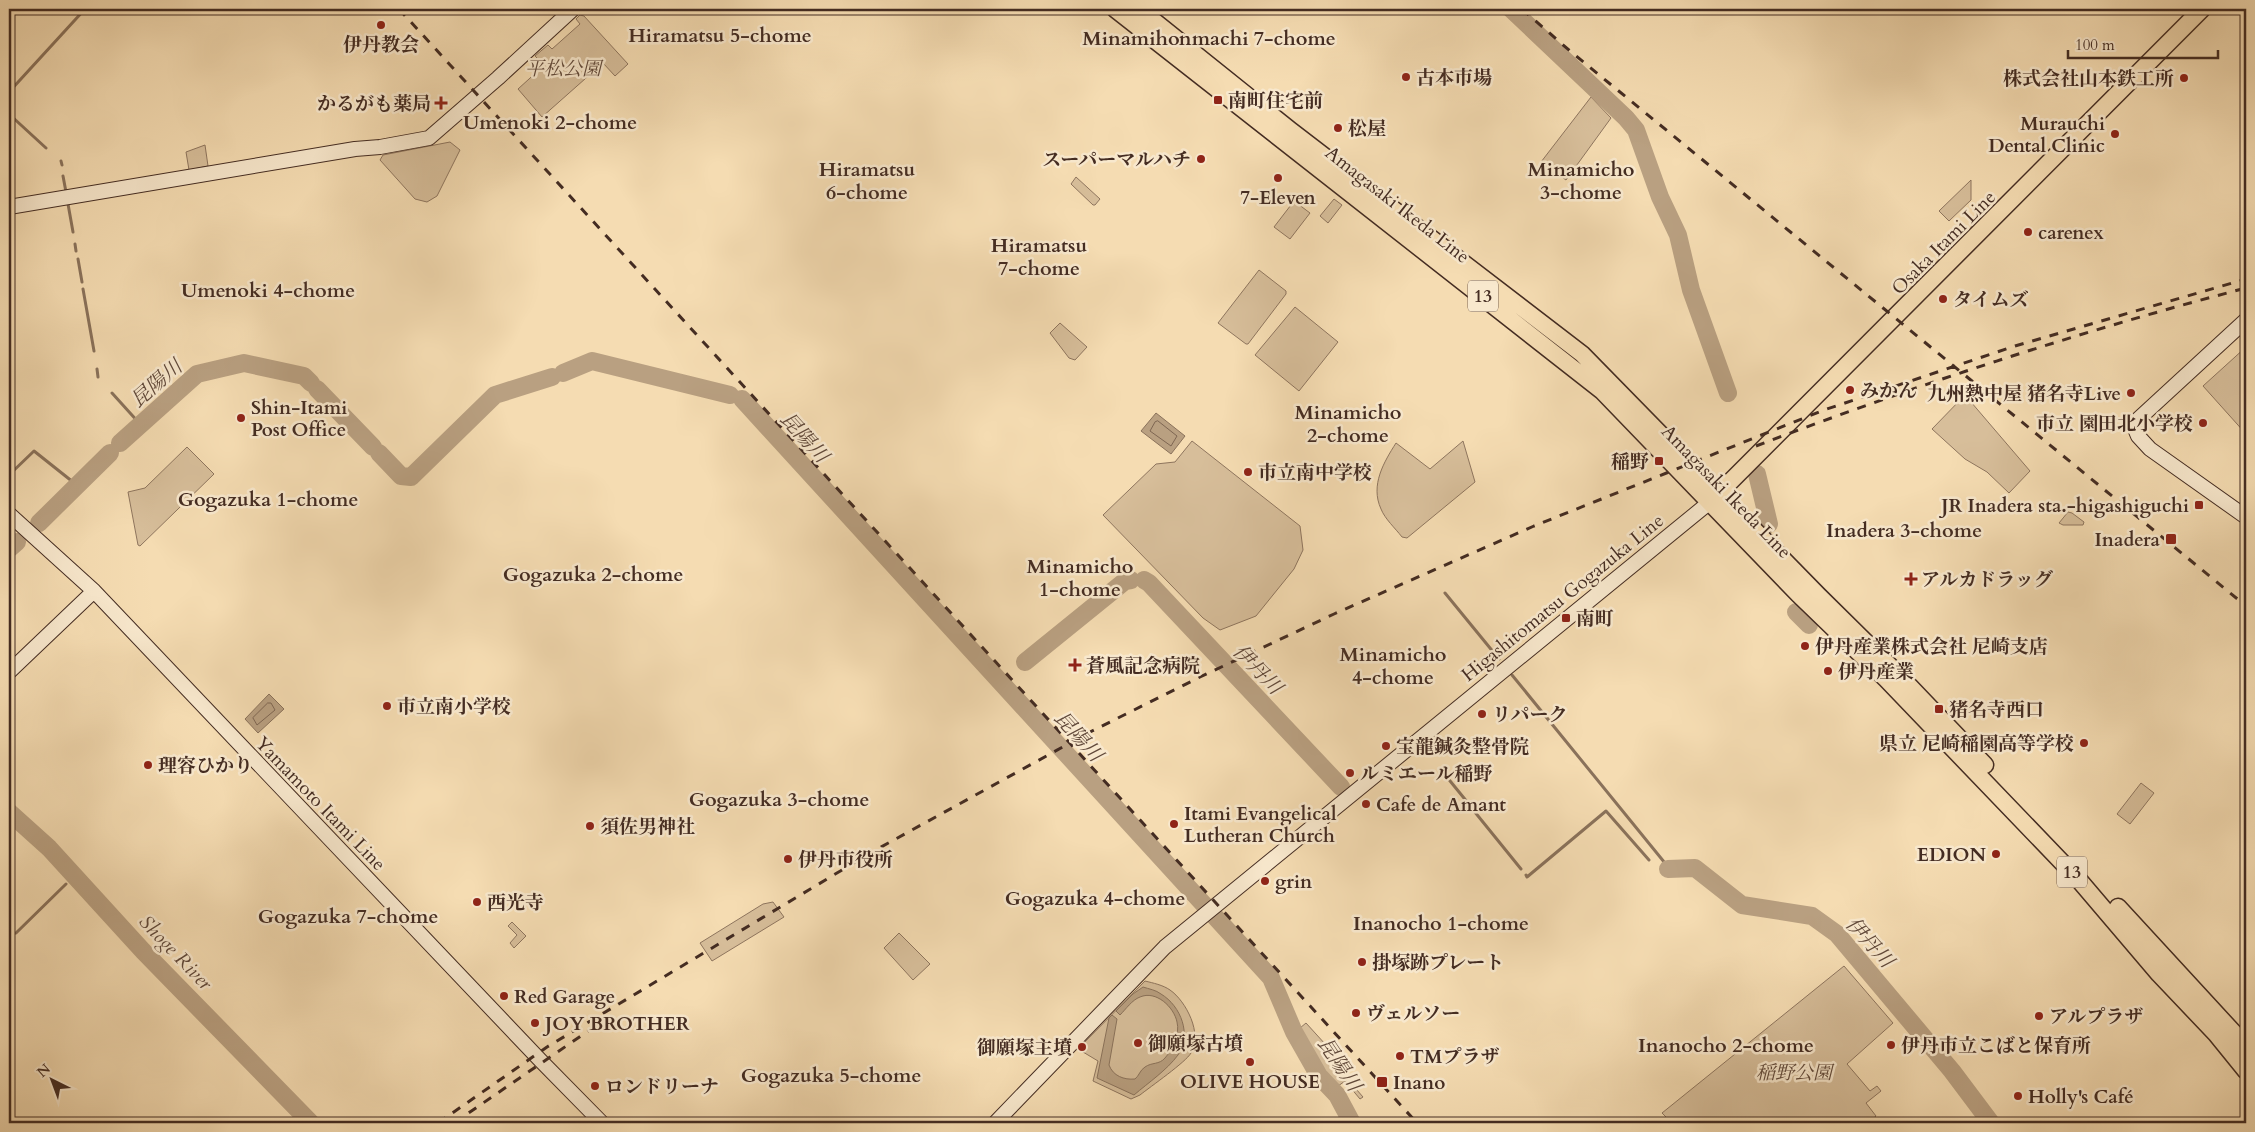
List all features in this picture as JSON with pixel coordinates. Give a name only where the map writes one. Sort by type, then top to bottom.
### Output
[{"type":"main road","points":[[9,206],[355,149],[380,148],[429,138],[573,9]]},
{"type":"main road","name":"Amagasaki Ikeda Line","points":[[1116,9],[1576,368],[1898,674],[2246,1046]]},
{"type":"main road","name":"Amagasaki Ikeda Line","points":[[1139,9],[1290,130],[1582,354],[1714,498],[1798,594],[1879,672],[2079,880],[2159,974],[2216,1034],[2246,1071]]},
{"type":"main road","name":"Osaka Itami Line","points":[[1714,498],[2202,9]]},
{"type":"main road","points":[[2246,320],[2133,424],[2138,436],[2150,449],[2246,517]]},
{"type":"main road","name":"Higashitomatsu Gogazuka Line","points":[[995,1123],[1154,956],[1714,498]]},
{"type":"main road","name":"Yamamoto Itami Line","points":[[9,514],[94,591],[602,1123]]},
{"type":"main road","points":[[9,672],[94,591]]},
{"type":"green space","name":"平松公園","points":[[580,15],[584,16],[628,64],[615,76],[603,63],[542,117],[518,89],[540,69],[534,61],[537,58],[535,56],[548,45],[552,49],[580,24],[576,19]]},
{"type":"green space","points":[[1591,97],[1611,118],[1566,180],[1541,162]]},
{"type":"green space","points":[[450,142],[460,150],[437,196],[427,202],[415,199],[380,160],[383,155]]},
{"type":"green space","points":[[205,145],[208,166],[189,170],[186,152]]},
{"type":"green space","points":[[1076,177],[1100,199],[1095,205],[1071,184]]},
{"type":"green space","points":[[1971,180],[1971,200],[1949,221],[1939,211]]},
{"type":"green space","points":[[1334,199],[1342,205],[1328,223],[1320,216]]},
{"type":"green space","points":[[1294,201],[1310,213],[1290,239],[1274,227]]},
{"type":"green space","points":[[1259,270],[1286,291],[1286,294],[1248,344],[1246,344],[1218,323]]},
{"type":"green space","points":[[1295,307],[1338,342],[1299,391],[1255,355]]},
{"type":"green space","points":[[1060,323],[1087,347],[1075,360],[1069,358],[1050,333]]},
{"type":"green space","points":[[2246,347],[2246,434],[2203,386]]},
{"type":"green space","points":[[1965,395],[2030,471],[2009,493],[1987,472],[1965,459],[1932,429]]},
{"type":"green space","points":[[1192,441],[1300,526],[1303,550],[1294,569],[1256,616],[1220,630],[1203,618],[1103,515],[1156,464],[1175,462]]},
{"type":"green space","points":[[1463,441],[1475,482],[1407,538],[1402,537],[1383,513],[1377,491],[1383,466],[1396,443],[1430,469]]},
{"type":"green space","points":[[187,447],[214,474],[140,546],[138,545],[128,492],[145,488]]},
{"type":"green space","points":[[2068,512],[2084,522],[2083,525],[2063,525],[2059,523]]},
{"type":"green space","points":[[2141,783],[2154,793],[2130,824],[2117,814]]},
{"type":"green space","points":[[773,902],[784,917],[712,961],[700,943],[763,904]]},
{"type":"green space","points":[[512,922],[526,936],[514,948],[510,943],[517,935],[508,926]]},
{"type":"green space","points":[[899,933],[930,964],[913,980],[884,948]]},
{"type":"green space","name":"稲野公園","points":[[1844,966],[1893,1023],[1847,1064],[1870,1091],[1877,1086],[1881,1091],[1866,1103],[1876,1116],[1868,1123],[1672,1123],[1662,1113]]},
{"type":"green space","points":[[1145,981],[1167,988],[1176,995],[1191,1018],[1195,1037],[1194,1045],[1188,1057],[1140,1095],[1131,1099],[1093,1081],[1098,1061],[1078,1049]]},
{"type":"green space","points":[[1306,1023],[1346,1067],[1350,1082],[1363,1097],[1360,1099],[1345,1081],[1334,1089],[1321,1076],[1316,1066],[1320,1063],[1300,1028]]},
{"type":"water","points":[[1156,413],[1185,436],[1171,454],[1141,431]]},
{"type":"water","points":[[269,694],[284,709],[258,733],[245,719]]},
{"type":"water","points":[[1143,987],[1159,993],[1174,1006],[1182,1021],[1184,1039],[1174,1061],[1134,1095],[1097,1078],[1109,1018],[1112,1015],[1117,1019],[1109,1065],[1113,1072],[1127,1079],[1135,1079],[1145,1067],[1163,1060],[1173,1046],[1178,1031],[1177,1022],[1172,1011],[1163,1001],[1152,996],[1146,995],[1137,998],[1120,1015],[1116,1011]]},
{"type":"waterway","points":[[9,92],[85,9]]},
{"type":"waterway","points":[[1323,9],[1329,13],[1337,9]]},
{"type":"waterway","points":[[1511,9],[1626,118],[1636,130],[1660,197],[1678,235],[1691,290],[1728,393]]},
{"type":"waterway","points":[[9,114],[46,148]]},
{"type":"waterway","points":[[61,161],[62,165]]},
{"type":"waterway","points":[[63,176],[66,192]]},
{"type":"waterway","points":[[68,204],[73,232]]},
{"type":"waterway","points":[[75,244],[76,251]]},
{"type":"waterway","points":[[78,259],[82,282]]},
{"type":"waterway","points":[[83,289],[94,351]]},
{"type":"waterway","name":"昆陽川","points":[[563,373],[592,361],[730,395]]},
{"type":"waterway","name":"昆陽川","points":[[120,443],[197,374],[244,363],[304,376],[311,383]]},
{"type":"waterway","points":[[97,369],[98,377]]},
{"type":"waterway","name":"昆陽川","points":[[379,453],[401,476],[411,477],[495,395],[552,377]]},
{"type":"waterway","name":"昆陽川","points":[[317,389],[373,447]]},
{"type":"waterway","points":[[112,393],[140,424]]},
{"type":"waterway","name":"昆陽川","points":[[742,399],[1271,978],[1294,1032],[1319,1076],[1337,1095],[1352,1123]]},
{"type":"waterway","points":[[9,475],[34,451],[78,486]]},
{"type":"waterway","name":"昆陽川","points":[[39,523],[110,453]]},
{"type":"waterway","points":[[1757,474],[1769,524]]},
{"type":"waterway","name":"昆陽川","points":[[9,549],[17,542]]},
{"type":"waterway","name":"伊丹川","points":[[1025,662],[1125,581],[1131,580]]},
{"type":"waterway","name":"伊丹川","points":[[1144,580],[1149,583],[1341,787]]},
{"type":"waterway","points":[[1445,593],[1499,659]]},
{"type":"waterway","points":[[1796,612],[1809,625]]},
{"type":"waterway","points":[[1512,675],[1669,868]]},
{"type":"waterway","points":[[1446,776],[1468,803]]},
{"type":"waterway","points":[[1474,811],[1521,869]]},
{"type":"waterway","points":[[1526,875],[1527,877],[1606,811],[1649,860]]},
{"type":"waterway","name":"Shoge River","points":[[9,812],[49,848],[143,951],[311,1123]]},
{"type":"waterway","name":"伊丹川","points":[[1668,869],[1695,868],[1742,905],[1812,916],[1837,934],[1952,1071],[1991,1123]]},
{"type":"waterway","name":"Shoge River","points":[[70,880],[74,876]]},
{"type":"waterway","points":[[9,934],[16,933],[66,884]]},
{"type":"railway","points":[[399,9],[1417,1123]]},
{"type":"railway","points":[[1522,9],[1570,51],[2246,606]]},
{"type":"railway","points":[[438,1123],[547,1047],[872,852],[1090,732],[1200,677],[1334,614],[1534,526],[1824,410],[2015,346],[2246,279]]},
{"type":"railway","points":[[1756,446],[1816,423],[1999,360],[2122,322],[2246,288]]},
{"type":"railway","points":[[454,1123],[591,1029]]},
{"type":"place","name":"伊丹教会","points":[[381,25]]},
{"type":"place","name":"古本市場","points":[[1406,77]]},
{"type":"place","name":"株式会社山本鉄工所","points":[[2184,78]]},
{"type":"place","name":"南町住宅前","points":[[1218,100]]},
{"type":"place","name":"かるがも薬局","points":[[441,103]]},
{"type":"place","name":"松屋","points":[[1338,128]]},
{"type":"place","name":"Murauchi Dental Clinic","points":[[2115,134]]},
{"type":"place","name":"スーパーマルハチ","points":[[1201,159]]},
{"type":"place","name":"7-Eleven","points":[[1278,178]]},
{"type":"place","name":"carenex","points":[[2028,232]]},
{"type":"place","name":"タイムズ","points":[[1943,299]]},
{"type":"place","name":"みかん","points":[[1850,390]]},
{"type":"place","name":"九州熱中屋 猪名寺Live","points":[[2131,393]]},
{"type":"place","name":"Shin-Itami Post Office","points":[[241,418]]},
{"type":"place","name":"市立 園田北小学校","points":[[2203,423]]},
{"type":"place","name":"稲野","points":[[1659,461]]},
{"type":"place","name":"市立南中学校","points":[[1248,472]]},
{"type":"place","name":"JR Inadera sta.-higashiguchi","points":[[2199,505]]},
{"type":"place","name":"Inadera","points":[[2171,539]]},
{"type":"place","name":"アルカドラッグ","points":[[1911,579]]},
{"type":"place","name":"南町","points":[[1566,618]]},
{"type":"place","name":"伊丹産業株式会社 尼崎支店","points":[[1805,646]]},
{"type":"place","name":"蒼風記念病院","points":[[1075,665]]},
{"type":"place","name":"伊丹産業","points":[[1828,671]]},
{"type":"place","name":"市立南小学校","points":[[387,706]]},
{"type":"place","name":"猪名寺西口","points":[[1939,709]]},
{"type":"place","name":"リパーク","points":[[1482,714]]},
{"type":"place","name":"県立 尼崎稲園高等学校","points":[[2084,743]]},
{"type":"place","name":"宝龍鍼灸整骨院","points":[[1386,746]]},
{"type":"place","name":"理容ひかり","points":[[148,765]]},
{"type":"place","name":"ルミエール稲野","points":[[1350,773]]},
{"type":"place","name":"Cafe de Amant","points":[[1366,804]]},
{"type":"place","name":"Itami Evangelical Lutheran Church","points":[[1174,824]]},
{"type":"place","name":"須佐男神社","points":[[590,826]]},
{"type":"place","name":"EDION","points":[[1996,854]]},
{"type":"place","name":"伊丹市役所","points":[[788,859]]},
{"type":"place","name":"grin","points":[[1265,881]]},
{"type":"place","name":"西光寺","points":[[477,902]]},
{"type":"place","name":"掛塚跡プレート","points":[[1362,962]]},
{"type":"place","name":"Red Garage","points":[[504,996]]},
{"type":"place","name":"ヴェルソー","points":[[1356,1013]]},
{"type":"place","name":"アルプラザ","points":[[2039,1016]]},
{"type":"place","name":"JOY BROTHER","points":[[535,1023]]},
{"type":"place","name":"御願塚古墳","points":[[1138,1043]]},
{"type":"place","name":"伊丹市立こばと保育所","points":[[1891,1045]]},
{"type":"place","name":"御願塚主墳","points":[[1082,1047]]},
{"type":"place","name":"TMプラザ","points":[[1400,1056]]},
{"type":"place","name":"OLIVE HOUSE","points":[[1250,1062]]},
{"type":"place","name":"Inano","points":[[1382,1082]]},
{"type":"place","name":"ロンドリーナ","points":[[595,1086]]},
{"type":"place","name":"Holly's Café","points":[[2018,1096]]},
{"type":"district","name":"Hiramatsu 5-chome","points":[[720,35]]},
{"type":"district","name":"Minamihonmachi 7-chome","points":[[1209,38]]},
{"type":"district","name":"Umenoki 2-chome","points":[[550,122]]},
{"type":"district","name":"Hiramatsu 6-chome","points":[[867,180]]},
{"type":"district","name":"Minamicho 3-chome","points":[[1581,180]]},
{"type":"district","name":"Hiramatsu 7-chome","points":[[1039,256]]},
{"type":"district","name":"Umenoki 4-chome","points":[[268,290]]},
{"type":"district","name":"Minamicho 2-chome","points":[[1348,424]]},
{"type":"district","name":"Gogazuka 1-chome","points":[[268,499]]},
{"type":"district","name":"Inadera 3-chome","points":[[1904,530]]},
{"type":"district","name":"Gogazuka 2-chome","points":[[593,574]]},
{"type":"district","name":"Minamicho 1-chome","points":[[1080,578]]},
{"type":"district","name":"Minamicho 4-chome","points":[[1393,666]]},
{"type":"district","name":"Gogazuka 3-chome","points":[[779,799]]},
{"type":"district","name":"Gogazuka 4-chome","points":[[1095,898]]},
{"type":"district","name":"Gogazuka 7-chome","points":[[348,916]]},
{"type":"district","name":"Inanocho 1-chome","points":[[1441,923]]},
{"type":"district","name":"Inanocho 2-chome","points":[[1726,1045]]},
{"type":"district","name":"Gogazuka 5-chome","points":[[831,1075]]}]
